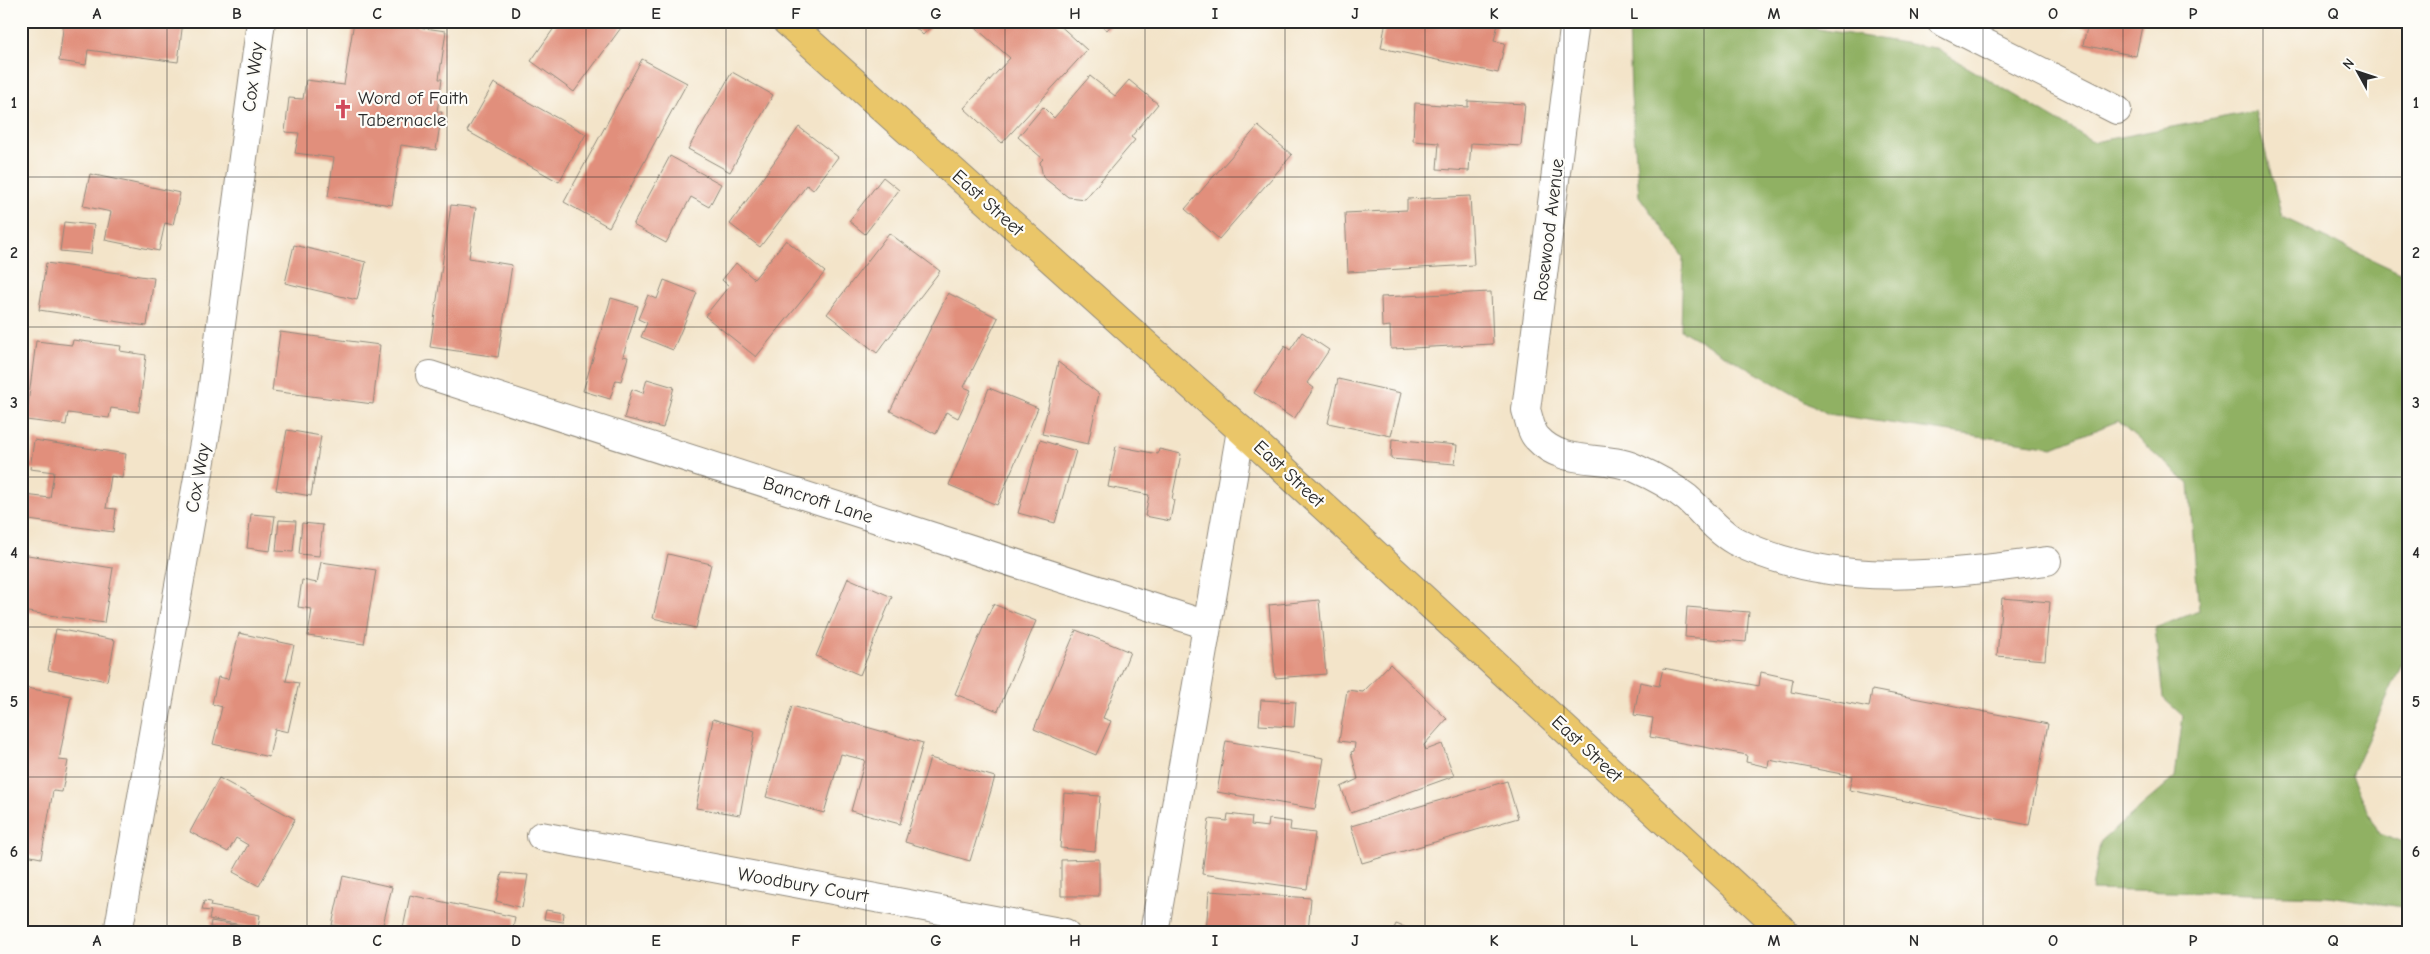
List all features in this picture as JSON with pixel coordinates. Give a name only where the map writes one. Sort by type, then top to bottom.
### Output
[{"type":"main road","name":"East Street","points":[[786,21],[1241,430],[1786,933]]},
{"type":"street","name":"Cox Way","points":[[118,933],[209,416],[261,21]]},
{"type":"street","name":"Rosewood Avenue","points":[[1575,21],[1526,410],[1536,437],[1560,455],[1620,461],[1652,476],[1687,498],[1734,540],[1775,558],[1813,568],[1859,574],[1963,573],[2046,561]]},
{"type":"street","points":[[1941,21],[2117,110]]},
{"type":"street","name":"Bancroft Lane","points":[[430,375],[1207,624]]},
{"type":"street","points":[[1154,933],[1241,430]]},
{"type":"street","name":"Woodbury Court","points":[[541,836],[1065,933]]},
{"type":"green space","points":[[1629,21],[1769,21],[1935,48],[2094,142],[2255,111],[2282,217],[2409,277],[2409,649],[2351,776],[2379,833],[2409,844],[2409,908],[2328,896],[2092,890],[2100,842],[2175,777],[2183,716],[2163,698],[2155,628],[2199,611],[2189,484],[2118,421],[2053,447],[1828,414],[1681,330],[1683,257],[1639,196],[1631,96]]},
{"type":"building","points":[[64,21],[183,21],[178,62],[88,50],[86,65],[59,61]]},
{"type":"building","points":[[354,21],[418,21],[417,27],[446,31],[439,79],[442,79],[437,112],[442,112],[436,150],[401,145],[392,205],[328,196],[334,158],[295,153],[299,133],[285,132],[289,98],[303,99],[306,80],[344,85]]},
{"type":"building","points":[[559,21],[626,21],[574,92],[531,61]]},
{"type":"building","points":[[908,21],[936,21],[923,35]]},
{"type":"building","points":[[968,21],[1055,21],[1087,50],[1002,143],[964,108],[1010,58]]},
{"type":"building","points":[[1096,21],[1115,21],[1107,30]]},
{"type":"building","points":[[1386,21],[1487,21],[1498,24],[1494,41],[1505,43],[1498,73],[1381,48]]},
{"type":"building","points":[[2080,21],[2143,21],[2136,56],[2083,45],[2087,28],[2079,26]]},
{"type":"building","points":[[642,59],[687,83],[609,227],[564,202]]},
{"type":"building","points":[[732,72],[773,95],[730,172],[688,149]]},
{"type":"building","points":[[1090,76],[1115,96],[1129,80],[1158,104],[1131,137],[1135,140],[1085,199],[1068,197],[1043,177],[1040,162],[1043,159],[1018,137],[1043,107],[1054,118]]},
{"type":"building","points":[[494,83],[586,134],[559,182],[467,131]]},
{"type":"building","points":[[1468,101],[1525,104],[1521,146],[1471,143],[1469,171],[1437,169],[1439,143],[1413,141],[1415,103],[1468,107]]},
{"type":"building","points":[[1258,126],[1292,155],[1219,239],[1185,209]]},
{"type":"building","points":[[799,127],[838,157],[813,190],[807,185],[760,247],[730,224]]},
{"type":"building","points":[[670,156],[721,184],[709,207],[691,197],[666,243],[633,225]]},
{"type":"building","points":[[90,174],[180,193],[173,225],[165,223],[159,251],[105,240],[111,212],[83,206]]},
{"type":"building","points":[[883,177],[899,190],[865,234],[849,221]]},
{"type":"building","points":[[1470,196],[1474,265],[1348,272],[1345,213],[1407,210],[1407,199]]},
{"type":"building","points":[[451,205],[476,208],[469,258],[512,265],[498,357],[430,347]]},
{"type":"building","points":[[64,222],[94,225],[91,254],[60,251]]},
{"type":"building","points":[[889,233],[940,271],[877,353],[827,314]]},
{"type":"building","points":[[786,240],[825,272],[756,357],[705,316],[729,286],[722,280],[736,263],[754,279]]},
{"type":"building","points":[[294,245],[366,262],[357,300],[285,283]]},
{"type":"building","points":[[46,263],[154,278],[147,326],[39,310]]},
{"type":"building","points":[[664,280],[697,293],[673,350],[641,337],[647,323],[638,319],[648,295],[657,299]]},
{"type":"building","points":[[1491,292],[1493,344],[1391,349],[1390,326],[1382,327],[1381,297]]},
{"type":"building","points":[[948,293],[998,318],[964,387],[971,390],[958,418],[946,412],[936,434],[890,411]]},
{"type":"building","points":[[611,298],[638,306],[623,356],[628,357],[621,381],[616,380],[610,399],[583,391]]},
{"type":"building","points":[[280,332],[380,345],[373,404],[272,391]]},
{"type":"building","points":[[1302,332],[1329,350],[1307,383],[1314,388],[1294,419],[1254,393],[1285,346],[1290,350]]},
{"type":"building","points":[[73,340],[121,346],[120,351],[146,355],[139,412],[111,408],[109,418],[68,413],[66,425],[26,420],[36,341],[72,345]]},
{"type":"building","points":[[1058,362],[1099,394],[1088,444],[1042,434]]},
{"type":"building","points":[[647,379],[674,387],[663,428],[624,418],[632,389],[643,393]]},
{"type":"building","points":[[1338,379],[1401,393],[1391,436],[1328,423]]},
{"type":"building","points":[[989,388],[1038,408],[997,505],[949,485]]},
{"type":"building","points":[[287,430],[321,436],[311,496],[276,490]]},
{"type":"building","points":[[1392,439],[1457,445],[1455,464],[1391,459]]},
{"type":"building","points":[[34,440],[126,454],[122,478],[111,476],[106,508],[116,509],[113,532],[22,519],[25,495],[50,498],[54,472],[30,469]]},
{"type":"building","points":[[1040,440],[1076,451],[1055,523],[1018,513]]},
{"type":"building","points":[[1116,446],[1158,454],[1159,449],[1181,454],[1172,499],[1174,500],[1170,521],[1145,516],[1149,495],[1108,487]]},
{"type":"building","points":[[251,514],[275,516],[270,551],[247,548]]},
{"type":"building","points":[[279,520],[296,521],[293,552],[276,551]]},
{"type":"building","points":[[302,523],[323,525],[319,556],[299,554]]},
{"type":"building","points":[[21,554],[113,568],[104,623],[21,611]]},
{"type":"building","points":[[668,554],[711,564],[696,628],[653,618]]},
{"type":"building","points":[[321,562],[376,570],[364,644],[308,636],[312,609],[298,607],[302,580],[317,583]]},
{"type":"building","points":[[848,578],[892,597],[860,675],[816,656]]},
{"type":"building","points":[[2002,598],[2050,602],[2045,660],[1997,656]]},
{"type":"building","points":[[1319,600],[1326,674],[1275,678],[1269,605]]},
{"type":"building","points":[[993,604],[1036,621],[998,711],[955,694]]},
{"type":"building","points":[[1687,607],[1749,612],[1746,642],[1685,637]]},
{"type":"building","points":[[56,629],[115,640],[107,681],[48,670]]},
{"type":"building","points":[[1076,630],[1130,652],[1103,718],[1111,721],[1096,755],[1034,729]]},
{"type":"building","points":[[239,633],[294,645],[286,681],[299,683],[288,732],[275,729],[269,757],[213,744],[222,707],[212,704],[218,677],[228,679]]},
{"type":"building","points":[[1390,664],[1447,719],[1424,745],[1426,750],[1442,744],[1454,776],[1351,813],[1341,787],[1358,779],[1351,752],[1354,751],[1355,743],[1339,741],[1347,690],[1363,692]]},
{"type":"building","points":[[1663,668],[1759,686],[1761,672],[1793,679],[1791,692],[1869,707],[1872,690],[2048,724],[2029,825],[1849,790],[1852,776],[1769,760],[1768,767],[1746,762],[1747,755],[1650,737],[1653,718],[1634,715],[1640,682],[1659,686]]},
{"type":"building","points":[[21,687],[71,696],[59,760],[68,761],[62,792],[53,791],[41,858],[21,854]]},
{"type":"building","points":[[1261,700],[1296,702],[1294,727],[1259,725]]},
{"type":"building","points":[[792,706],[923,743],[900,824],[851,811],[865,760],[841,754],[824,813],[766,797]]},
{"type":"building","points":[[713,719],[755,731],[740,815],[696,808]]},
{"type":"building","points":[[1226,741],[1324,758],[1315,809],[1217,792]]},
{"type":"building","points":[[930,758],[995,777],[970,861],[905,842]]},
{"type":"building","points":[[219,778],[295,819],[259,886],[233,872],[248,845],[236,838],[228,852],[190,832]]},
{"type":"building","points":[[1507,781],[1518,818],[1362,863],[1351,826]]},
{"type":"building","points":[[1064,793],[1100,796],[1095,851],[1060,848]]},
{"type":"building","points":[[1228,814],[1252,817],[1251,825],[1268,827],[1269,819],[1291,822],[1290,830],[1315,833],[1307,889],[1202,874],[1209,819],[1227,821]]},
{"type":"building","points":[[1099,859],[1099,896],[1061,896],[1061,860]]},
{"type":"building","points":[[502,873],[528,875],[522,908],[496,901]]},
{"type":"building","points":[[343,876],[392,887],[381,933],[365,933],[332,925]]},
{"type":"building","points":[[1209,891],[1311,898],[1308,933],[1206,933]]},
{"type":"building","points":[[410,895],[515,917],[512,933],[402,933]]},
{"type":"building","points":[[204,901],[211,902],[210,906],[260,915],[258,928],[209,919],[211,911],[202,910]]},
{"type":"building","points":[[546,910],[564,913],[563,922],[544,919]]},
{"type":"building","points":[[211,921],[267,931],[267,933],[217,933],[217,929],[210,927]]},
{"type":"building","points":[[1396,924],[1420,933],[1392,933]]},
{"type":"place","name":"Word of Faith Tabernacle","points":[[343,109]]}]
